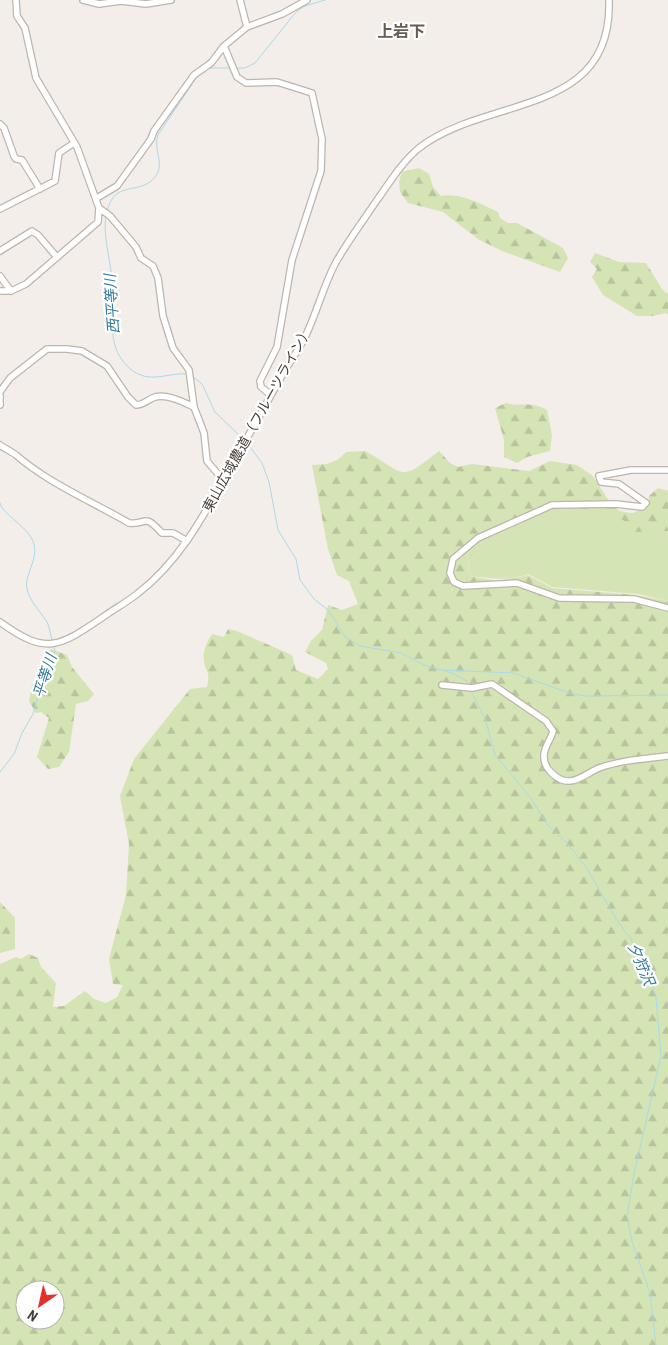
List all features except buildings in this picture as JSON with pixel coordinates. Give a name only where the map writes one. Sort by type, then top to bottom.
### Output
[{"type":"street","points":[[16,0],[17,16],[25,28],[36,78],[74,143],[101,209],[110,216],[136,247],[142,258],[153,266],[158,278],[163,316],[173,348],[189,371],[194,407],[204,432],[207,461],[218,474]]},
{"type":"street","points":[[83,0],[99,4],[121,2],[146,4],[172,0]]},
{"type":"street","points":[[240,0],[247,27]]},
{"type":"street","points":[[97,198],[116,186],[151,139],[194,75],[211,63],[224,46],[247,27],[282,14],[307,0]]},
{"type":"street","name":"東山広域農道（フルーツライン）","points":[[0,622],[34,643],[57,644],[72,638],[138,594],[166,567],[187,541],[305,336],[339,257],[410,156],[420,147],[445,134],[561,90],[581,77],[589,69],[604,46],[610,18],[609,0]]},
{"type":"street","points":[[224,46],[240,80],[248,84],[277,82],[312,93],[322,140],[321,171],[292,260],[277,347],[260,381],[261,387],[272,395]]},
{"type":"street","points":[[0,124],[4,128],[14,156],[16,159],[22,160],[40,189]]},
{"type":"street","points":[[0,209],[55,181],[59,153],[74,143]]},
{"type":"street","points":[[0,291],[11,290],[26,284],[56,256],[98,222],[101,209]]},
{"type":"street","points":[[0,251],[32,231],[38,235],[56,256]]},
{"type":"street","points":[[0,276],[11,290]]},
{"type":"street","points":[[0,392],[10,378],[47,349],[67,349],[82,351],[107,366],[128,397],[136,405],[142,405],[155,397],[173,398],[194,407]]},
{"type":"street","points":[[0,396],[0,405]]},
{"type":"street","points":[[0,444],[31,469],[68,488],[94,506],[129,524],[135,524],[143,520],[151,521],[162,533],[173,533],[187,541]]},
{"type":"street","points":[[668,470],[631,470],[599,476],[602,482],[619,484],[646,503],[642,507],[616,504],[552,505],[478,538],[453,559],[450,573],[454,582],[463,586],[516,583],[559,598],[634,599],[668,608]]},
{"type":"street","points":[[442,685],[472,688],[492,684],[546,721],[553,732],[544,757],[546,766],[555,776],[564,780],[582,778],[598,768],[632,760],[668,756]]},
{"type":"green space","points":[[419,168],[429,174],[433,187],[441,196],[463,197],[478,202],[498,212],[500,218],[508,223],[517,223],[563,248],[568,258],[560,272],[502,251],[478,239],[443,212],[408,203],[400,192],[399,181],[402,172]]},
{"type":"green space","points":[[595,253],[619,262],[646,263],[662,289],[668,294],[668,315],[666,313],[652,316],[637,316],[603,295],[592,277],[597,269],[590,262]]},
{"type":"green space","points":[[506,403],[535,405],[547,410],[552,435],[550,451],[527,457],[517,463],[504,457],[504,440],[495,408]]},
{"type":"green space","points":[[365,451],[402,472],[408,472],[416,468],[439,451],[450,463],[458,467],[472,464],[529,471],[550,461],[577,465],[593,476],[607,498],[620,512],[633,513],[648,506],[649,496],[658,488],[668,491],[668,531],[635,532],[627,523],[615,516],[577,510],[553,510],[527,518],[496,532],[473,552],[468,564],[470,576],[498,581],[528,575],[552,588],[637,595],[668,601],[668,1345],[0,1345],[0,964],[16,957],[21,959],[29,954],[38,958],[41,967],[56,983],[53,1007],[64,1006],[85,991],[94,999],[106,1003],[117,997],[123,985],[113,984],[109,959],[126,895],[129,844],[120,796],[134,759],[190,689],[207,687],[208,674],[204,653],[212,634],[224,637],[228,629],[237,631],[292,655],[296,670],[318,679],[328,669],[326,663],[305,652],[311,641],[322,630],[328,605],[342,610],[358,604],[349,581],[337,575],[328,549],[312,465],[327,464],[339,459],[346,452]]},
{"type":"green space","points":[[554,506],[606,507],[668,524],[668,601],[638,594],[552,587],[528,574],[506,579],[470,576],[468,567],[470,557],[478,545],[498,532]]},
{"type":"green space","points":[[51,649],[67,655],[72,667],[94,694],[88,701],[76,704],[69,752],[59,767],[48,769],[37,757],[49,718],[41,712],[36,713],[29,701],[32,685],[41,674],[53,672],[47,658]]},
{"type":"green space","points":[[0,902],[15,918],[15,949],[0,953]]},
{"type":"waterway","name":"西平等川","points":[[235,68],[245,68],[255,63],[296,12],[305,6],[325,0]]},
{"type":"waterway","name":"西平等川","points":[[207,68],[231,68]]},
{"type":"waterway","name":"西平等川","points":[[107,212],[111,201],[116,195],[122,191],[144,185],[157,174],[159,170],[158,135],[198,75]]},
{"type":"waterway","name":"西平等川","points":[[106,216],[105,232],[113,288],[113,334],[118,353],[131,369],[144,376],[157,377],[187,374]]},
{"type":"waterway","name":"西平等川","points":[[191,375],[202,384],[215,412],[244,440]]},
{"type":"waterway","name":"西平等川","points":[[247,443],[262,463],[269,482],[278,530],[296,559],[300,580],[314,599],[328,610],[345,637],[360,646],[401,653],[424,665],[452,673],[467,681],[468,685]]},
{"type":"waterway","name":"平等川","points":[[0,503],[2,508],[33,540],[35,548],[27,578],[28,594],[48,624],[52,640]]},
{"type":"waterway","name":"平等川","points":[[0,772],[14,754],[22,733],[33,714],[40,689],[55,651],[54,647]]},
{"type":"waterway","points":[[444,670],[513,673],[572,694],[585,696],[668,695]]},
{"type":"waterway","name":"夕狩沢","points":[[471,691],[485,718],[495,755],[530,797],[549,827],[567,843],[586,867],[616,919],[631,939],[636,955],[650,981],[656,998],[661,1056],[634,1174],[627,1216],[632,1242],[650,1293],[656,1345]]},
{"type":"district","name":"上岩下","points":[[401,31]]}]
